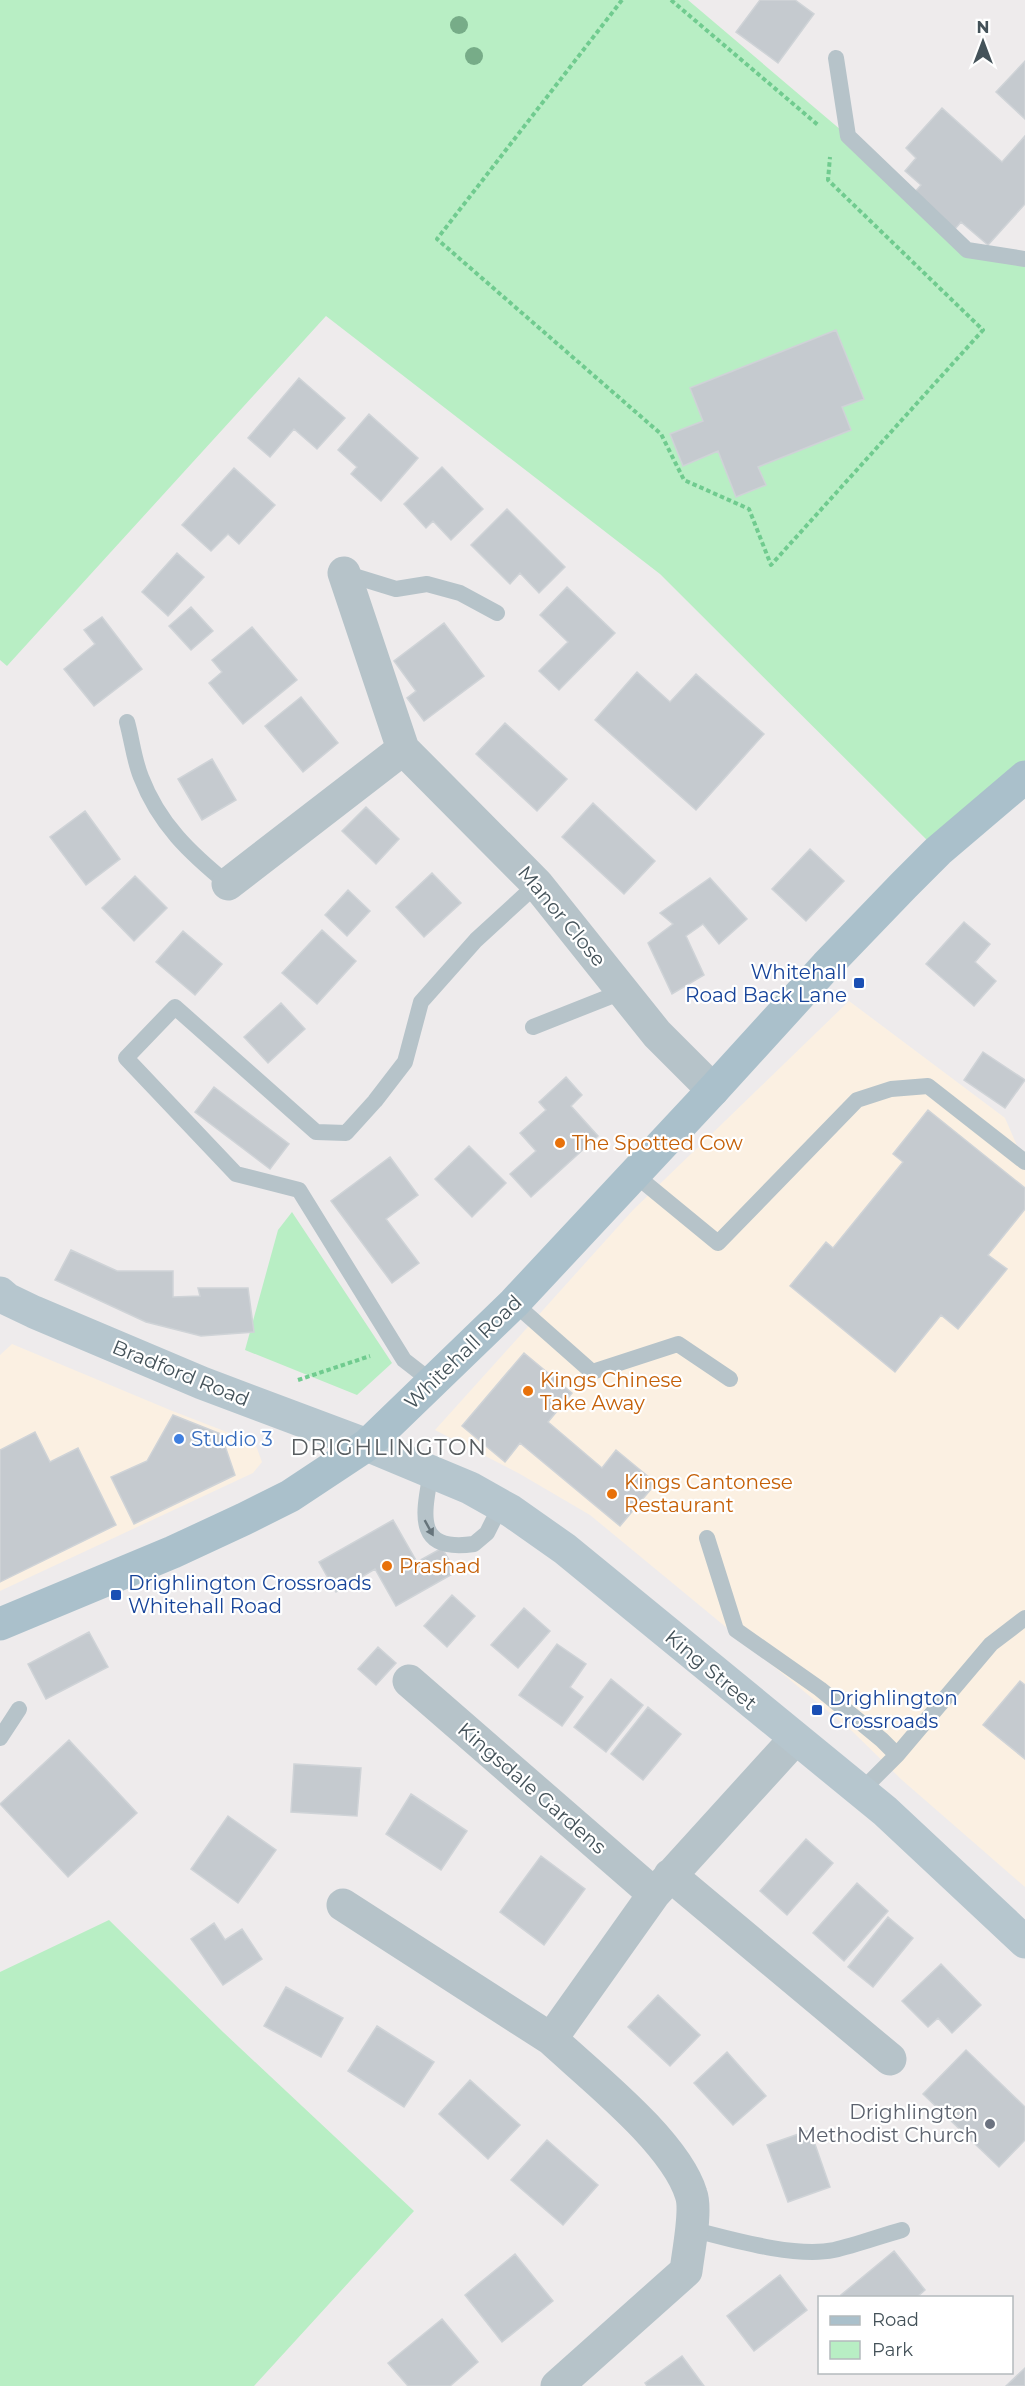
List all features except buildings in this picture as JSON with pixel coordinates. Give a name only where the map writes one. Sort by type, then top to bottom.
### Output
[{"type":"main road","name":"Whitehall Road","points":[[0,1624],[173,1552],[244,1519],[290,1496],[366,1444],[514,1303],[825,966],[938,851],[1025,777]]},
{"type":"main road","name":"Bradford Road","points":[[2,1300],[202,1383],[366,1444]]},
{"type":"main road","name":"King Street","points":[[366,1444],[470,1488],[501,1505],[565,1549],[885,1811],[1025,1941]]},
{"type":"street","name":"Manor Close","points":[[344,573],[403,749],[537,884],[657,1034],[713,1090]]},
{"type":"street","points":[[228,884],[403,749]]},
{"type":"street","name":"Kingsdale Gardens","points":[[409,1681],[662,1884],[890,2059]]},
{"type":"street","points":[[552,2039],[662,1884],[795,1739]]},
{"type":"street","points":[[343,1905],[552,2039],[656,2136],[675,2163],[692,2195],[686,2271],[559,2386]]},
{"type":"lane","points":[[836,58],[848,136],[967,250],[1025,259]]},
{"type":"lane","points":[[344,573],[396,589],[428,584],[460,593],[497,613]]},
{"type":"lane","points":[[128,722],[140,775],[156,807],[175,836],[195,857],[228,884]]},
{"type":"lane","points":[[431,1381],[404,1360],[299,1190],[236,1174],[126,1058],[175,1007],[316,1132],[346,1133],[375,1101],[405,1062],[421,1002],[476,939],[537,884]]},
{"type":"lane","points":[[533,1027],[624,991]]},
{"type":"lane","points":[[634,1174],[718,1243],[857,1100],[891,1089],[928,1086],[1025,1162]]},
{"type":"lane","points":[[514,1303],[592,1372],[678,1344],[730,1379]]},
{"type":"lane","points":[[431,1472],[423,1516],[425,1526],[436,1539],[455,1544],[474,1544],[487,1533],[501,1505]]},
{"type":"lane","points":[[707,1538],[736,1630],[820,1689],[897,1755]]},
{"type":"lane","points":[[860,1792],[897,1755],[991,1644],[1025,1618]]},
{"type":"lane","points":[[0,1738],[19,1709]]},
{"type":"lane","points":[[691,2229],[763,2246],[800,2250],[832,2250],[902,2230]]},
{"type":"path","points":[[622,0],[437,239],[662,435],[684,480],[749,509],[771,565],[983,330],[828,180],[830,152]]},
{"type":"path","points":[[671,0],[821,128]]},
{"type":"path","points":[[297,1380],[396,1347]]},
{"type":"shaded area","points":[[849,1001],[1005,1118],[1025,1164],[1025,1887],[902,1780],[852,1731],[590,1515],[520,1474],[435,1430],[633,1210]]},
{"type":"shaded area","points":[[12,1344],[255,1443],[262,1462],[253,1473],[0,1591],[0,1355]]},
{"type":"green space","points":[[0,0],[688,0],[848,136],[967,250],[1025,259],[1025,777],[938,851],[660,574],[326,316],[7,666],[0,660]]},
{"type":"green space","points":[[292,1212],[392,1363],[357,1395],[245,1350],[278,1230]]},
{"type":"green space","points":[[109,1920],[223,2032],[414,2211],[254,2386],[0,2386],[0,1972]]},
{"type":"place","name":"Whitehall Road Back Lane","points":[[859,983]]},
{"type":"place","name":"The Spotted Cow","points":[[560,1143]]},
{"type":"place","name":"Kings Chinese Take Away","points":[[528,1391]]},
{"type":"place","name":"Studio 3","points":[[179,1439]]},
{"type":"place","name":"Kings Cantonese Restaurant","points":[[612,1494]]},
{"type":"place","name":"Prashad","points":[[387,1566]]},
{"type":"place","name":"Drighlington Crossroads Whitehall Road","points":[[116,1595]]},
{"type":"place","name":"Drighlington Crossroads","points":[[817,1710]]},
{"type":"place","name":"Drighlington Methodist Church","points":[[990,2124]]},
{"type":"district","name":"DRIGHLINGTON","points":[[389,1447]]}]
